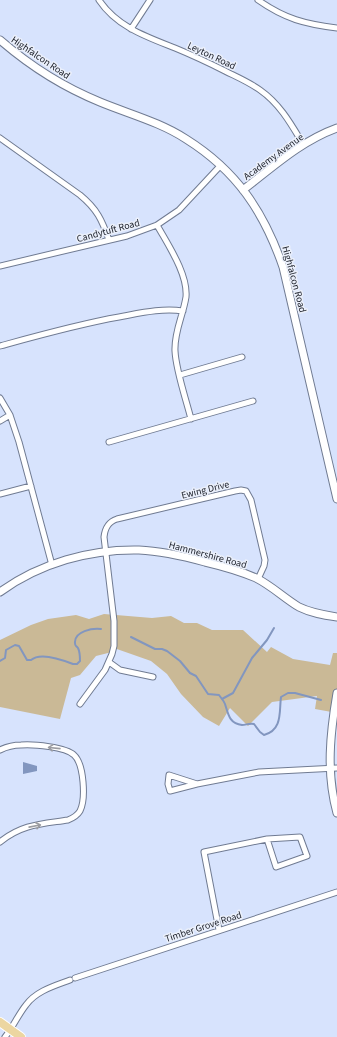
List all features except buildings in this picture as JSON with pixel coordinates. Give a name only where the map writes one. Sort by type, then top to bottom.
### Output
[{"type":"main road","points":[[0,1022],[8,1035],[21,1037]]},
{"type":"street","name":"Leyton Road","points":[[99,0],[111,14],[131,29],[211,64],[260,90],[285,114],[304,144]]},
{"type":"street","points":[[131,29],[150,0]]},
{"type":"street","points":[[258,0],[278,13],[303,23],[337,28]]},
{"type":"street","name":"Highfalcon Road","points":[[0,40],[55,80],[100,102],[169,130],[186,139],[221,165],[258,210],[266,224],[283,267],[337,499]]},
{"type":"street","name":"Academy Avenue","points":[[243,190],[304,144],[337,128]]},
{"type":"street","points":[[0,138],[90,203],[98,212],[104,223],[109,240]]},
{"type":"street","name":"Candytuft Road","points":[[0,266],[140,232],[157,225],[170,217],[184,205],[221,165]]},
{"type":"street","points":[[157,225],[179,265],[186,291],[183,311],[176,332],[175,341],[177,363],[191,419]]},
{"type":"street","points":[[0,346],[57,330],[146,312],[169,309],[183,311]]},
{"type":"street","points":[[180,375],[242,356]]},
{"type":"street","points":[[0,398],[10,415],[19,442],[52,564]]},
{"type":"street","points":[[109,442],[253,401]]},
{"type":"street","points":[[0,421],[10,415]]},
{"type":"street","points":[[0,494],[30,486]]},
{"type":"street","name":"Ewing Drive","points":[[105,552],[104,532],[109,523],[112,521],[241,490],[246,491],[252,500],[265,560],[258,579]]},
{"type":"street","name":"Hammershire Road","points":[[0,592],[21,579],[52,564],[84,555],[140,550],[174,554],[228,568],[258,579],[300,607],[318,614],[337,617]]},
{"type":"street","points":[[80,704],[99,679],[109,662],[114,646],[114,631],[105,552]]},
{"type":"street","points":[[109,662],[120,670],[153,677]]},
{"type":"street","points":[[337,693],[330,736],[333,768],[331,787],[337,813]]},
{"type":"street","points":[[0,750],[10,746],[21,745],[60,748],[69,751],[78,758],[80,763],[83,799],[82,807],[75,817],[68,820],[19,829],[9,834],[0,842]]},
{"type":"street","points":[[197,784],[169,775],[170,791],[197,784],[259,772],[333,768]]},
{"type":"street","points":[[219,930],[204,852],[267,839],[300,837],[307,856],[276,867],[267,839]]},
{"type":"street","name":"Timber Grove Road","points":[[8,1035],[26,1004],[44,990],[72,979],[337,892]]},
{"type":"shaded area","points":[[104,614],[152,618],[171,616],[184,623],[197,623],[212,630],[243,630],[267,652],[271,647],[293,659],[330,665],[333,653],[337,653],[337,713],[315,709],[317,696],[272,702],[248,726],[230,708],[219,726],[203,717],[181,694],[167,674],[151,661],[114,648],[112,652],[96,656],[80,675],[71,678],[60,719],[0,707],[0,640],[31,625],[48,619],[76,615],[89,619]]},
{"type":"water","points":[[23,762],[37,766],[37,771],[23,774]]},
{"type":"waterway","points":[[222,699],[233,693],[252,658],[267,640],[274,628]]},
{"type":"waterway","points":[[0,661],[5,658],[6,650],[15,645],[19,646],[27,660],[46,657],[77,664],[80,661],[79,651],[75,646],[78,636],[85,631],[101,629]]},
{"type":"waterway","points":[[131,637],[155,649],[167,651],[180,661],[190,673],[196,676],[208,694],[219,695],[225,703],[228,714],[234,723],[242,725],[254,724],[264,735],[270,733],[277,724],[280,714],[281,697],[288,693],[295,693],[321,700]]}]
